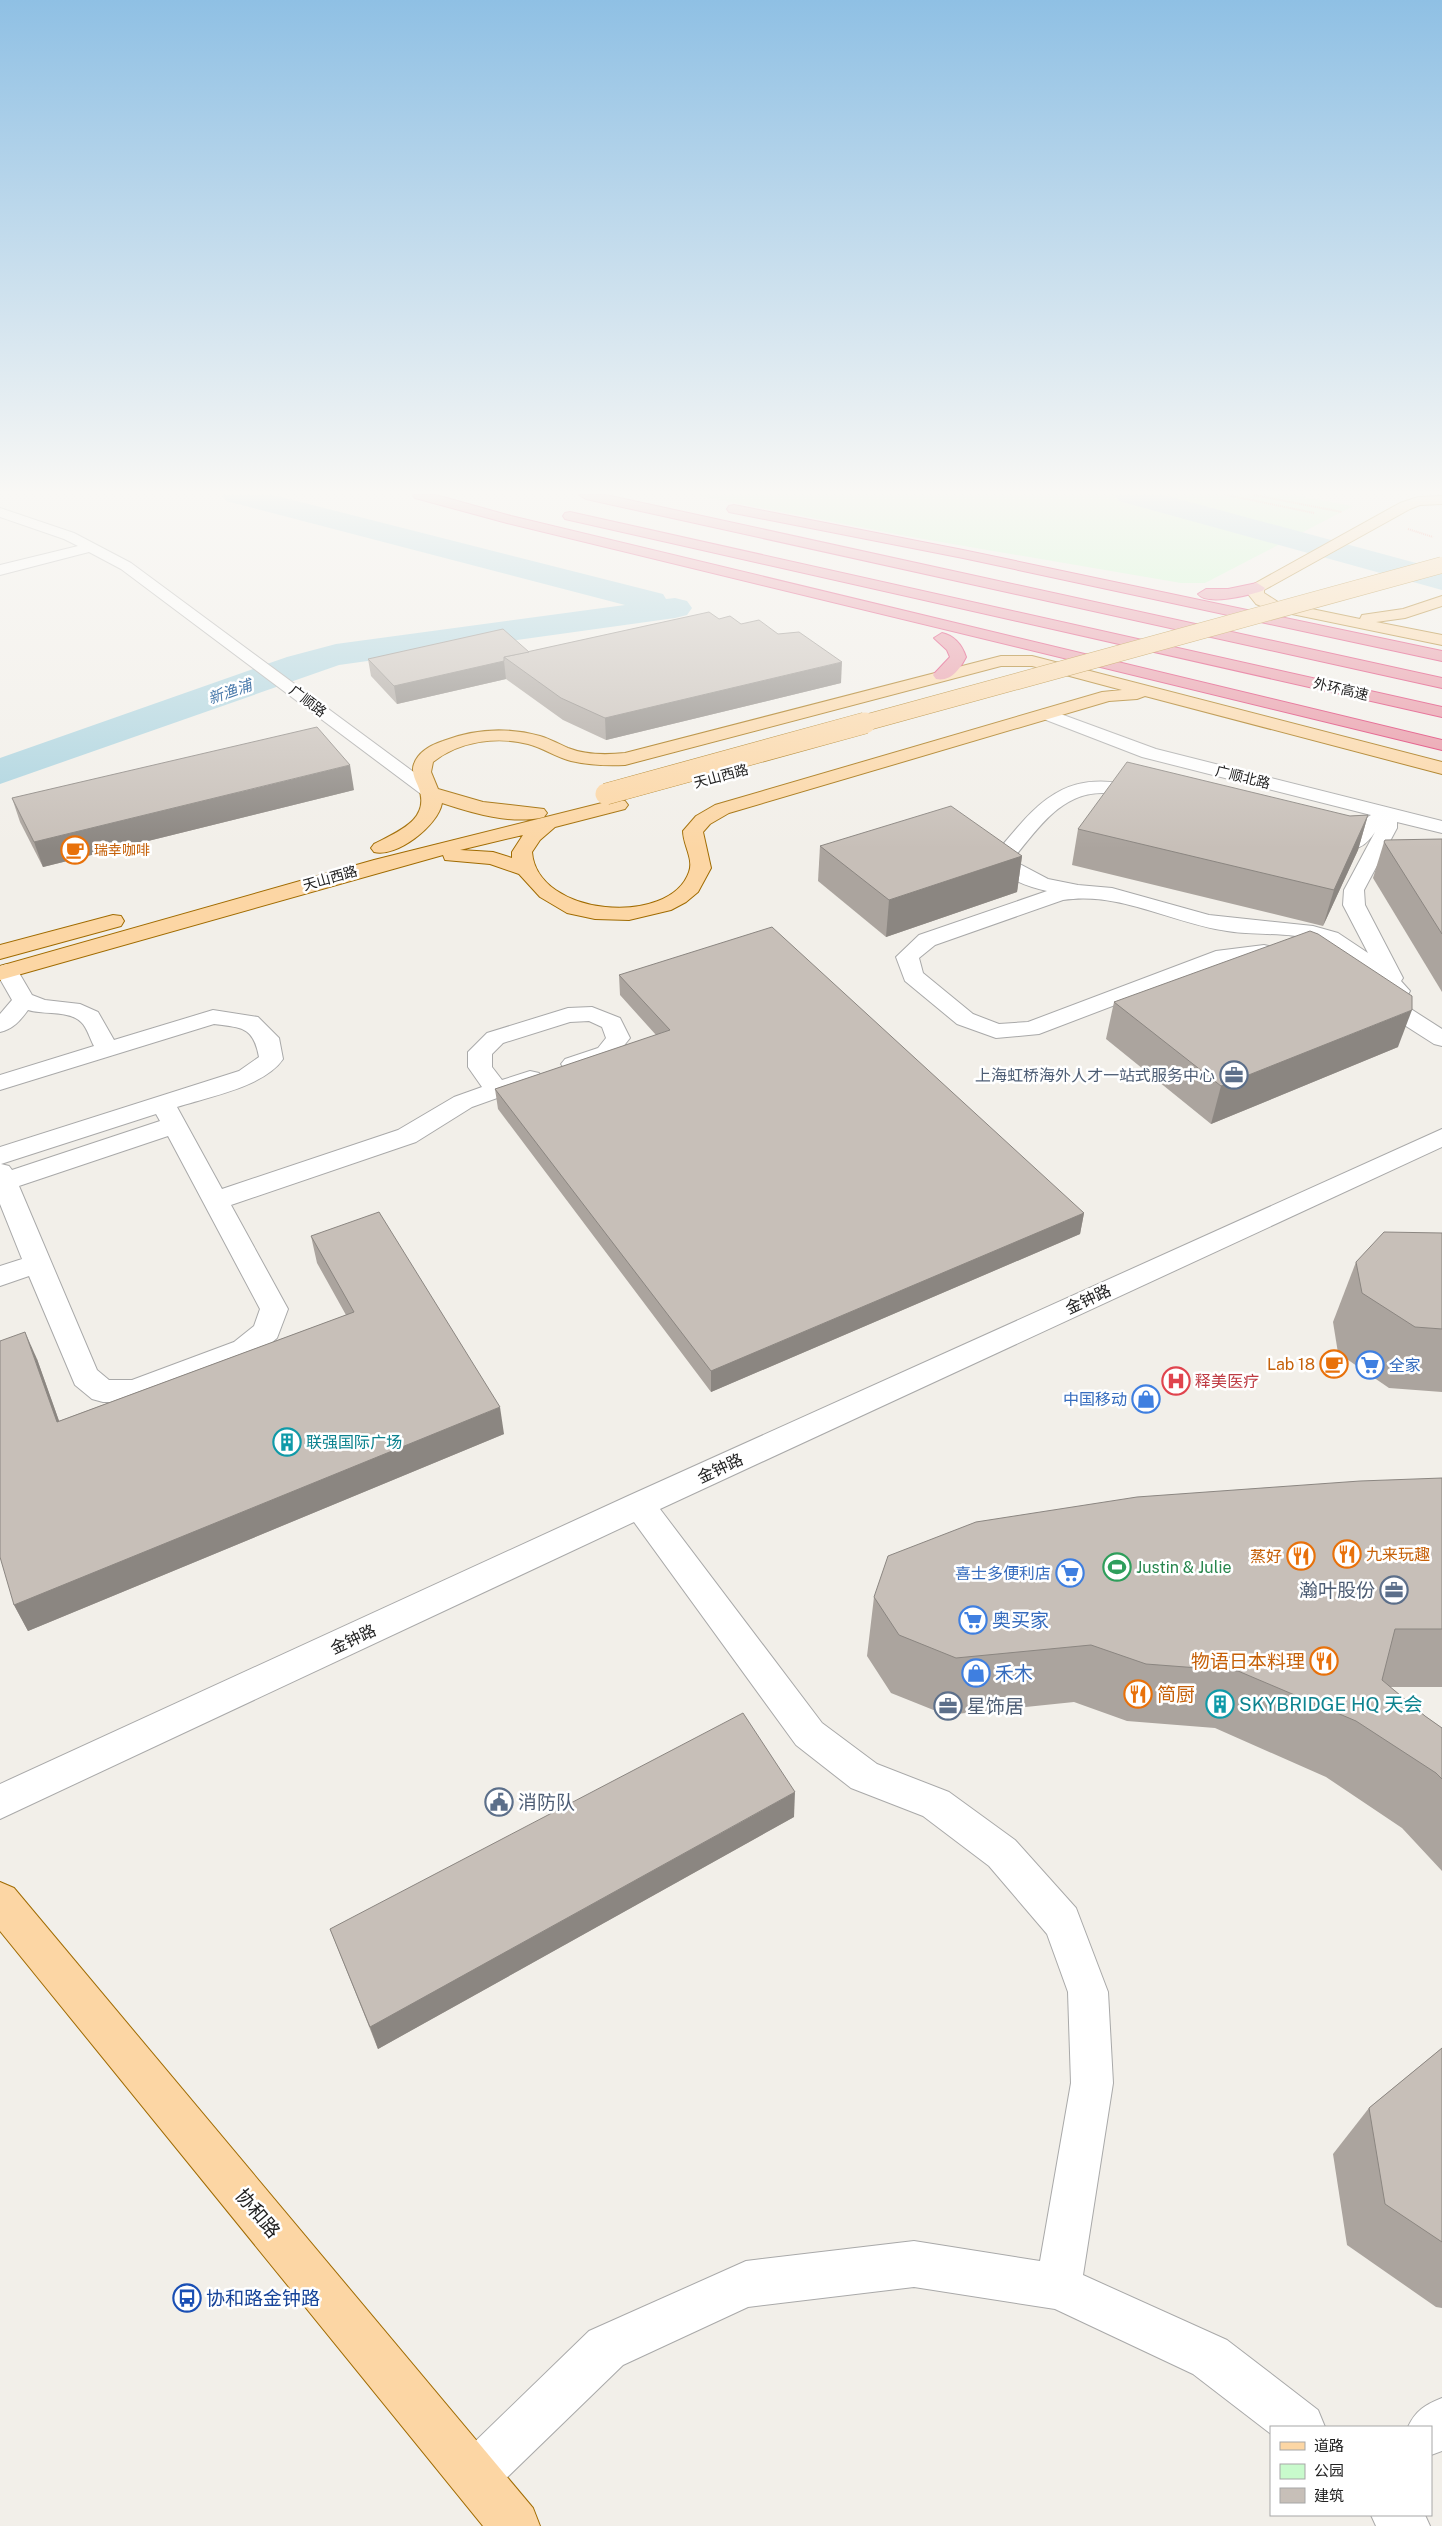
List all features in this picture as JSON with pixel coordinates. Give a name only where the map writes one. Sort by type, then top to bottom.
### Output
[{"type":"highway","points":[[845,613],[1032,662]]},
{"type":"highway","points":[[898,613],[1442,745]]},
{"type":"highway","name":"外环高速","points":[[1002,613],[1442,712]]},
{"type":"highway","name":"外环高速","points":[[1123,613],[1442,683]]},
{"type":"highway","points":[[1240,613],[1442,656]]},
{"type":"highway","points":[[942,638],[955,648],[958,656],[953,666],[942,675]]},
{"type":"main road","name":"天山西路","points":[[612,799],[1272,613]]},
{"type":"main road","points":[[1305,613],[1438,640]]},
{"type":"main road","name":"天山西路","points":[[2,965],[388,854],[542,818],[1308,613]]},
{"type":"main road","points":[[1319,616],[1367,618],[1405,613],[1405,622],[1416,630],[1438,640]]},
{"type":"main road","points":[[388,854],[422,821],[432,808],[432,793],[422,772],[424,760],[439,749],[462,740],[488,736],[517,736],[538,741],[583,758],[605,761],[625,759],[996,661],[1032,662],[1110,689],[1164,696],[1442,768]]},
{"type":"main road","points":[[388,854],[481,857],[505,861],[526,870],[551,896],[580,910],[612,914],[652,909],[680,897],[696,880],[701,862],[694,843],[694,831],[702,820],[716,812],[735,804],[1047,714],[1110,689]]},
{"type":"main road","points":[[432,793],[476,808],[542,818],[524,847],[522,857],[526,870]]},
{"type":"main road","name":"协和路","points":[[0,1901],[515,2526]]},
{"type":"street","name":"广顺路","points":[[189,613],[432,793]]},
{"type":"street","name":"广顺北路","points":[[1047,714],[1149,753],[1442,827]]},
{"type":"street","points":[[1166,799],[1127,789],[1099,786],[1072,790],[1052,801],[994,856],[1027,880],[1050,887],[1112,894],[1206,921],[1228,925],[1305,931],[1330,938],[1355,953],[1417,1007],[1442,1023]]},
{"type":"street","points":[[1311,836],[1352,844],[1360,840],[1370,824],[1388,813]]},
{"type":"street","points":[[1388,813],[1388,828],[1354,890],[1354,905],[1399,991]]},
{"type":"street","points":[[1084,890],[1059,894],[927,940],[907,957],[913,976],[965,1019],[996,1031],[1031,1029],[1224,956],[1264,952],[1307,960]]},
{"type":"street","points":[[2,965],[23,1000],[42,1007],[72,1009],[90,1017],[108,1050]]},
{"type":"street","points":[[1361,987],[1442,1039]]},
{"type":"street","points":[[0,1025],[12,1016],[23,1000]]},
{"type":"street","points":[[216,1201],[407,1136],[463,1102],[606,1053],[618,1038],[612,1023],[592,1014],[568,1015],[495,1038],[480,1052],[480,1067],[497,1090]]},
{"type":"street","points":[[0,1083],[213,1017],[250,1022],[267,1038],[271,1059],[248,1076],[169,1115],[1,1170],[37,1264],[85,1377],[103,1391],[134,1390],[244,1350],[267,1331],[274,1309],[169,1115]]},
{"type":"street","name":"金钟路","points":[[0,1802],[639,1505],[1442,1137]]},
{"type":"street","points":[[0,1276],[37,1264]]},
{"type":"street","points":[[639,1505],[809,1734],[864,1776],[936,1804],[1002,1853],[1062,1922],[1088,1992],[1092,2083],[1058,2287]]},
{"type":"street","points":[[474,2476],[606,2348],[746,2284],[914,2264],[1058,2287],[1210,2357],[1300,2426]]},
{"type":"street","points":[[1432,2430],[1442,2422]]},
{"type":"street","points":[[1397,2516],[1405,2526]]},
{"type":"building","points":[[710,613],[719,619],[730,616],[741,624],[759,620],[778,634],[799,632],[842,662],[605,718],[561,698],[504,657]]},
{"type":"building","points":[[503,629],[529,652],[504,657],[504,661],[394,686],[368,659]]},
{"type":"building","points":[[317,727],[350,765],[34,842],[12,798]]},
{"type":"building","points":[[1127,762],[1350,816],[1368,815],[1334,890],[1078,829]]},
{"type":"building","points":[[951,806],[1022,856],[889,900],[820,846]]},
{"type":"building","points":[[1442,839],[1442,934],[1384,842],[1385,840]]},
{"type":"building","points":[[772,927],[1084,1213],[711,1371],[495,1089],[670,1030],[619,975]]},
{"type":"building","points":[[1310,931],[1318,934],[1412,996],[1412,1010],[1221,1086],[1114,1002]]},
{"type":"building","name":"联强国际广场","points":[[379,1212],[500,1407],[14,1605],[0,1557],[0,1341],[25,1332],[57,1422],[354,1312],[311,1236]]},
{"type":"building","points":[[1384,1232],[1442,1233],[1442,1329],[1415,1327],[1362,1293],[1356,1262]]},
{"type":"building","name":"SKYBRIDGE HQ 天会","points":[[1442,1478],[1442,1629],[1395,1629],[1382,1680],[1442,1728],[1442,1779],[1436,1773],[1356,1721],[1238,1671],[1146,1664],[1091,1645],[956,1658],[899,1635],[874,1597],[888,1556],[976,1522],[1137,1497],[1360,1481]]},
{"type":"building","points":[[743,1713],[795,1792],[370,2027],[330,1929]]},
{"type":"building","points":[[1442,2048],[1442,2242],[1385,2204],[1369,2108]]},
{"type":"waterway","name":"新渔浦","points":[[0,772],[300,665],[336,655],[640,613]]},
{"type":"place","name":"瑞幸咖啡","points":[[75,850]]},
{"type":"place","name":"上海虹桥海外人才一站式服务中心","points":[[1234,1075]]},
{"type":"place","name":"Lab 18","points":[[1334,1364]]},
{"type":"place","name":"全家","points":[[1370,1365]]},
{"type":"place","name":"释美医疗","points":[[1176,1381]]},
{"type":"place","name":"中国移动","points":[[1146,1399]]},
{"type":"place","name":"联强国际广场","points":[[287,1442]]},
{"type":"place","name":"九来玩趣","points":[[1347,1554]]},
{"type":"place","name":"蒸好","points":[[1301,1556]]},
{"type":"place","name":"Justin & Julie","points":[[1117,1567]]},
{"type":"place","name":"喜士多便利店","points":[[1070,1573]]},
{"type":"place","name":"瀚叶股份","points":[[1394,1590]]},
{"type":"place","name":"奥买家","points":[[973,1620]]},
{"type":"place","name":"物语日本料理","points":[[1324,1661]]},
{"type":"place","name":"禾木","points":[[976,1673]]},
{"type":"place","name":"简厨","points":[[1138,1694]]},
{"type":"place","name":"SKYBRIDGE HQ 天会","points":[[1220,1704]]},
{"type":"place","name":"星饰居","points":[[948,1706]]},
{"type":"place","name":"消防队","points":[[499,1802]]},
{"type":"place","name":"协和路金钟路","points":[[187,2298]]}]
